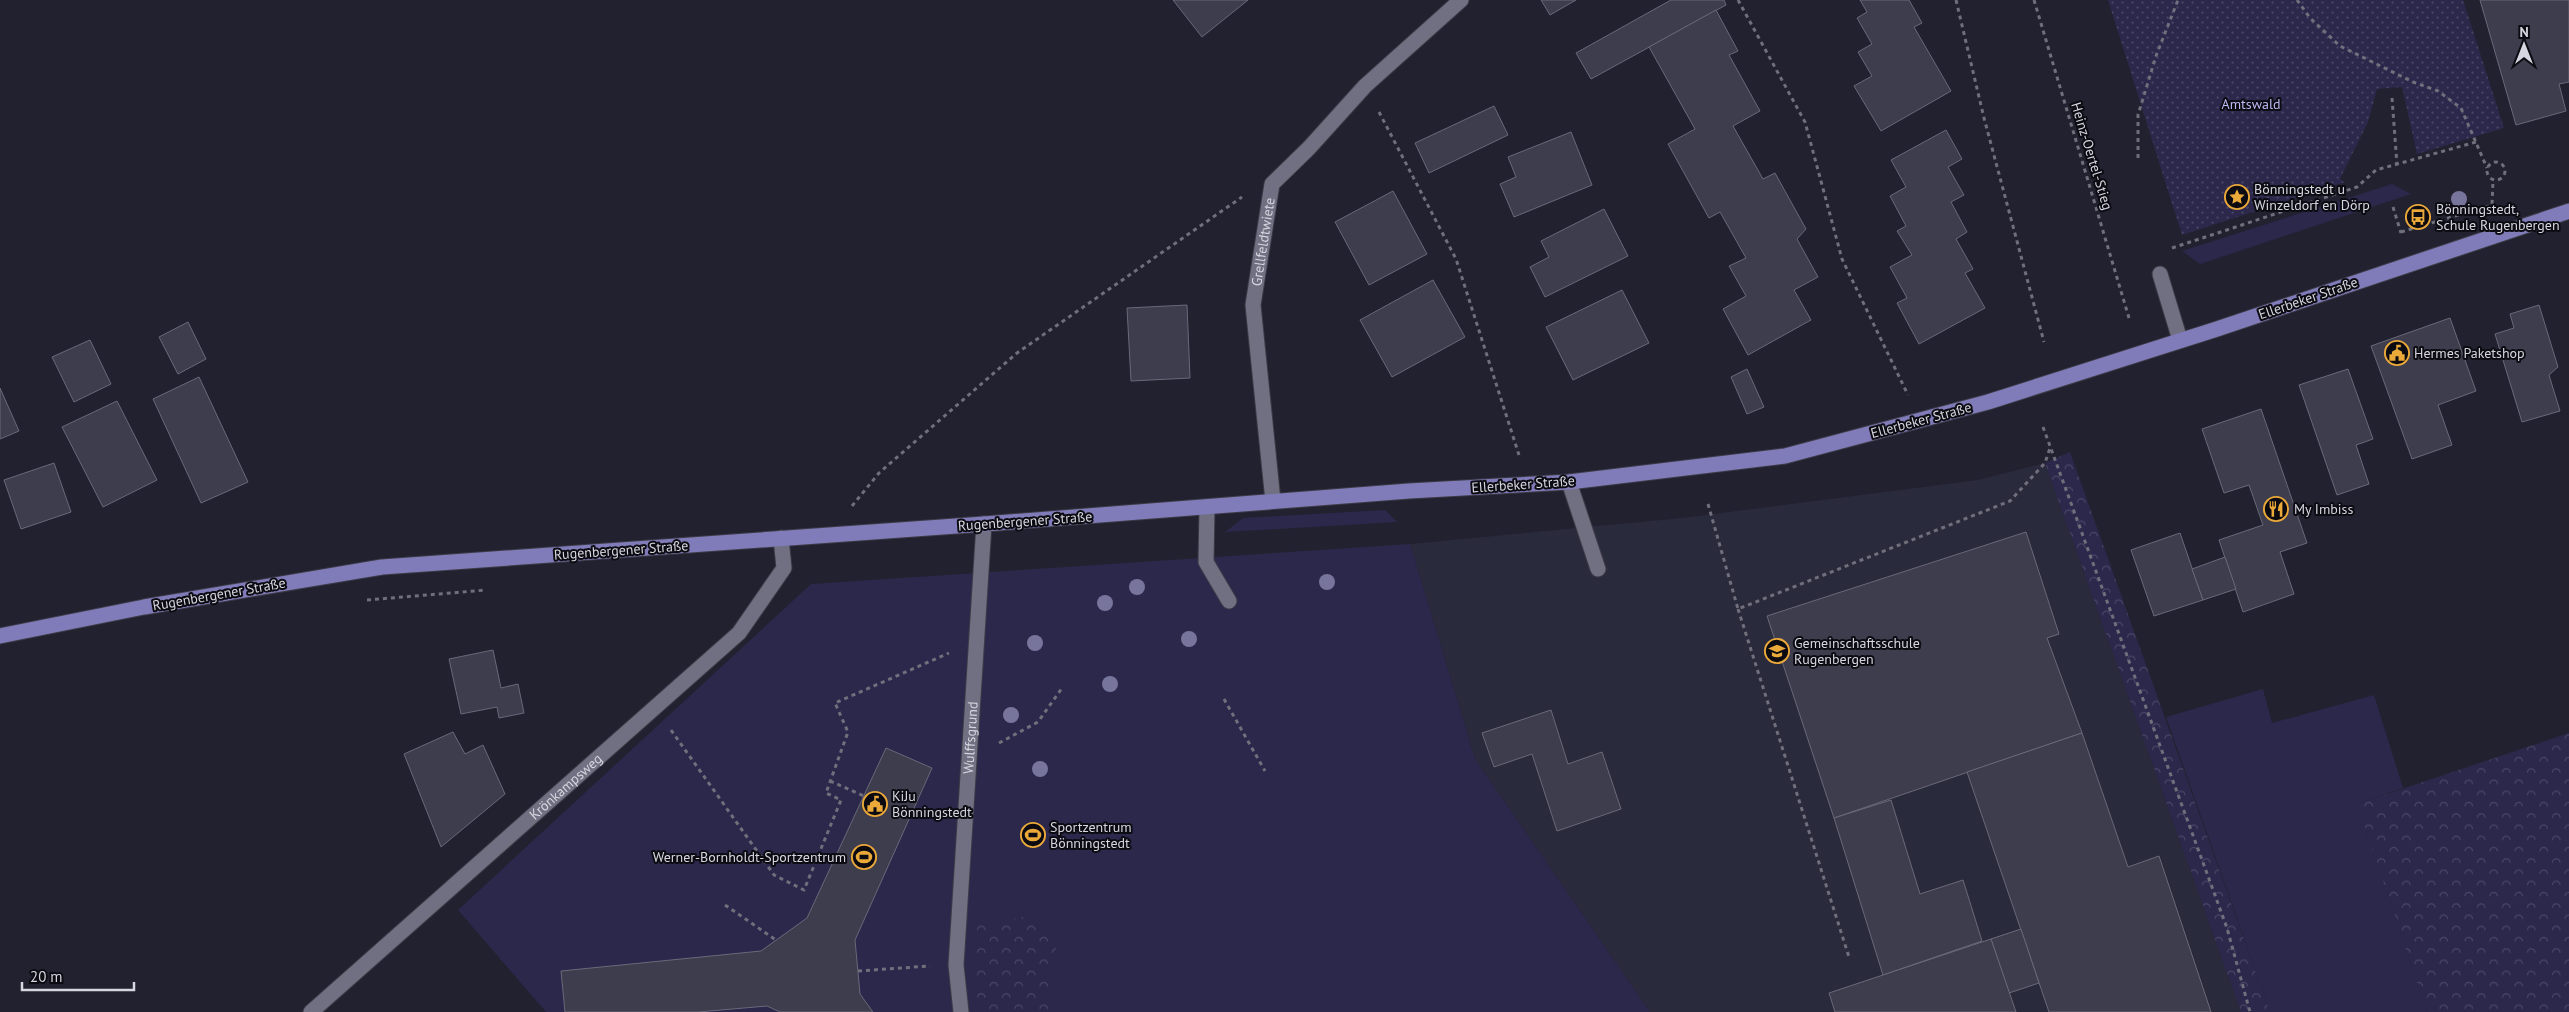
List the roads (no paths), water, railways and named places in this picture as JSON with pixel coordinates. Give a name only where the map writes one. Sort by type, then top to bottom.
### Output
[{"type":"main road","name":"Ellerbeker Straße","points":[[1248,503],[1569,482],[1785,456],[1988,402],[2569,211]]},
{"type":"main road","name":"Rugenbergener Straße","points":[[0,636],[144,607],[382,567],[1248,503]]},
{"type":"street","name":"Grellfeldtwiete","points":[[1273,501],[1253,305],[1272,184],[1309,148],[1366,86],[1461,0]]},
{"type":"street","points":[[2160,274],[2180,340]]},
{"type":"street","points":[[1569,482],[1598,569]]},
{"type":"street","points":[[1207,507],[1206,562],[1229,601]]},
{"type":"street","name":"Wulffsgrund","points":[[961,1012],[956,965],[984,524]]},
{"type":"street","name":"Krönkampsweg","points":[[311,1012],[738,633],[784,568],[781,538]]},
{"type":"place","name":"Bönningstedt u Winzeldorf en Dörp","points":[[2237,197]]},
{"type":"place","name":"Bönningstedt, Schule Rugenbergen","points":[[2418,217]]},
{"type":"place","name":"Hermes Paketshop","points":[[2397,353]]},
{"type":"place","name":"My Imbiss","points":[[2276,509]]},
{"type":"place","name":"Gemeinschaftsschule Rugenbergen","points":[[1777,651]]},
{"type":"place","name":"KiJu Bönningstedt","points":[[875,804]]},
{"type":"place","name":"Sportzentrum Bönningstedt","points":[[1033,835]]},
{"type":"place","name":"Werner-Bornholdt-Sportzentrum","points":[[864,857]]},
{"type":"park label","name":"Amtswald","points":[[2251,104]]}]
